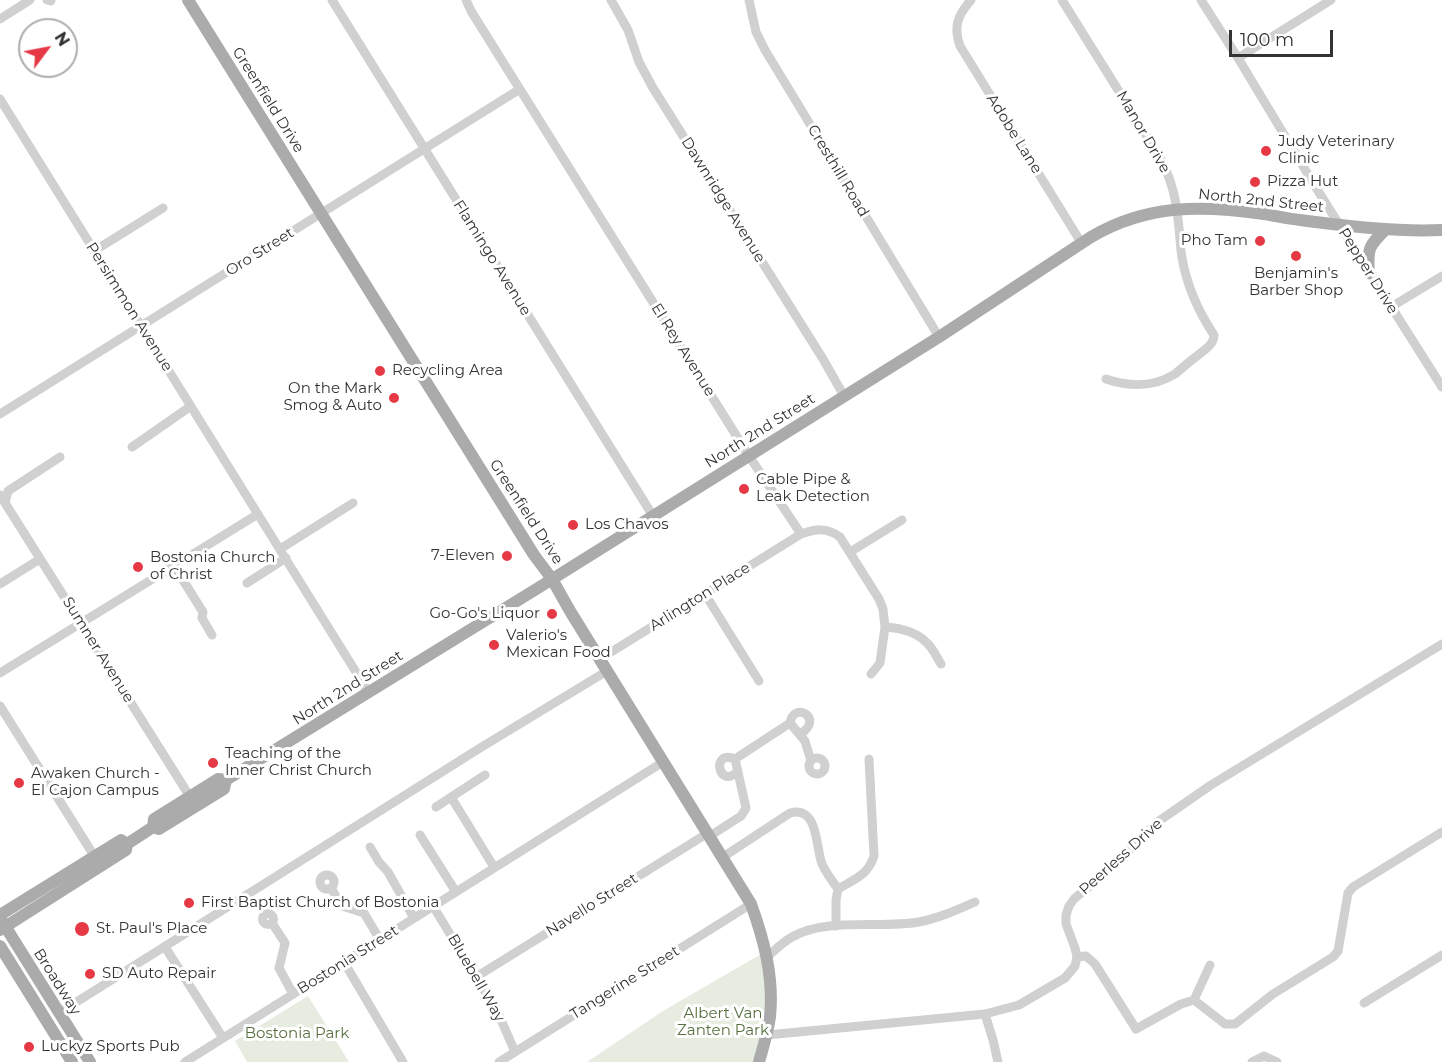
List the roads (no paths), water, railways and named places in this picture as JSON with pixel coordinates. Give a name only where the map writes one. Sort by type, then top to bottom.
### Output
[{"type":"main road","name":"Greenfield Drive","points":[[188,0],[530,548],[552,579],[751,903],[760,930],[770,975],[770,1015],[759,1062]]},
{"type":"main road","name":"North 2nd Street","points":[[1,923],[97,861],[126,850],[127,844],[153,826],[154,819],[193,801],[218,779],[226,780],[369,693],[939,337],[1101,232],[1121,222],[1149,213],[1208,208],[1386,229],[1442,230]]},
{"type":"main road","points":[[1369,273],[1368,257],[1371,245],[1386,229]]},
{"type":"main road","points":[[153,826],[159,829],[166,825],[173,814],[193,801]]},
{"type":"main road","points":[[1,923],[62,891],[71,879],[97,861]]},
{"type":"main road","name":"Broadway","points":[[1,923],[90,1062]]},
{"type":"main road","name":"Broadway","points":[[0,946],[72,1062]]},
{"type":"street","points":[[0,20],[30,0]]},
{"type":"street","name":"Flamingo Avenue","points":[[332,0],[653,516]]},
{"type":"street","name":"El Rey Avenue","points":[[466,0],[749,456],[801,534]]},
{"type":"street","name":"Dawnridge Avenue","points":[[611,0],[628,30],[639,62],[653,88],[844,396]]},
{"type":"street","name":"Cresthill Road","points":[[749,0],[756,32],[765,50],[939,337]]},
{"type":"street","name":"Adobe Lane","points":[[971,0],[957,21],[957,38],[962,51],[1082,244]]},
{"type":"street","name":"Manor Drive","points":[[1062,0],[1168,172],[1177,209],[1182,257],[1191,291],[1200,314],[1215,335],[1213,343],[1174,374],[1163,379],[1141,385],[1120,384],[1106,379]]},
{"type":"street","name":"Pepper Drive","points":[[1201,0],[1338,224],[1442,387]]},
{"type":"street","points":[[1238,58],[1331,0]]},
{"type":"street","name":"Oro Street","points":[[0,414],[520,89]]},
{"type":"street","name":"Persimmon Avenue","points":[[0,99],[280,549]]},
{"type":"street","points":[[94,251],[163,208]]},
{"type":"street","points":[[1391,307],[1442,276]]},
{"type":"street","points":[[132,447],[191,406]]},
{"type":"street","points":[[2,499],[8,491],[60,457]]},
{"type":"street","name":"Sumner Avenue","points":[[2,499],[193,801]]},
{"type":"street","points":[[353,504],[280,549],[369,693]]},
{"type":"street","points":[[0,673],[258,514]]},
{"type":"street","points":[[850,552],[902,520]]},
{"type":"street","points":[[801,534],[816,529],[835,533],[840,537],[879,599],[883,609],[885,627],[880,663],[871,674]]},
{"type":"street","name":"Arlington Place","points":[[600,659],[801,534]]},
{"type":"street","points":[[247,583],[286,558]]},
{"type":"street","points":[[0,584],[40,559]]},
{"type":"street","points":[[174,566],[203,612],[202,618],[212,635]]},
{"type":"street","points":[[705,594],[759,681]]},
{"type":"street","points":[[885,627],[913,632],[928,643],[941,664]]},
{"type":"street","name":"Peerless Drive","points":[[1077,957],[1066,924],[1069,906],[1074,899],[1116,864],[1156,823],[1211,785],[1442,644]]},
{"type":"street","points":[[59,1013],[480,748],[607,671]]},
{"type":"street","points":[[0,706],[97,861]]},
{"type":"street","points":[[735,759],[790,723],[795,713],[801,712],[809,719],[810,725],[800,734]]},
{"type":"street","points":[[790,723],[805,741],[811,761]]},
{"type":"street","points":[[724,758],[735,759],[738,771],[732,776],[721,773],[720,762],[724,758]]},
{"type":"street","points":[[838,889],[865,873],[872,865],[874,856],[869,759]]},
{"type":"street","name":"Bostonia Street","points":[[185,1062],[663,762]]},
{"type":"street","name":"Navello Street","points":[[476,977],[744,814],[746,808],[738,771]]},
{"type":"street","points":[[436,807],[485,776]]},
{"type":"street","points":[[451,797],[494,867]]},
{"type":"street","points":[[723,857],[790,813],[802,812],[810,818],[818,838],[822,863],[826,873],[838,889],[836,926]]},
{"type":"street","points":[[1194,1000],[1226,1024],[1235,1024],[1273,994],[1334,957],[1338,951],[1348,893],[1353,887],[1442,832]]},
{"type":"street","points":[[420,835],[456,892]]},
{"type":"street","points":[[370,847],[388,872],[414,918]]},
{"type":"street","points":[[331,888],[342,906],[364,913],[380,940]]},
{"type":"street","points":[[767,957],[790,938],[810,929],[918,922],[943,916],[975,902]]},
{"type":"street","name":"Tangerine Street","points":[[499,1062],[751,903]]},
{"type":"street","name":"Bluebell Way","points":[[433,906],[499,1015],[515,1052]]},
{"type":"street","points":[[272,923],[285,943],[279,968],[294,994]]},
{"type":"street","points":[[165,947],[223,1038]]},
{"type":"street","points":[[1364,1004],[1442,955]]},
{"type":"street","points":[[767,1035],[985,1014],[1019,1005],[1065,978],[1075,966],[1077,957],[1086,956],[1095,964],[1136,1029],[1181,1004],[1194,1000],[1210,965]]},
{"type":"street","points":[[344,962],[403,1062]]},
{"type":"street","points":[[985,1014],[998,1062]]},
{"type":"street","points":[[1252,1062],[1264,1056],[1277,1062]]},
{"type":"place","name":"Judy Veterinary Clinic","points":[[1266,151]]},
{"type":"place","name":"Pizza Hut","points":[[1255,182]]},
{"type":"place","name":"Pho Tam","points":[[1260,241]]},
{"type":"place","name":"Benjamin's Barber Shop","points":[[1296,256]]},
{"type":"place","name":"Recycling Area","points":[[380,371]]},
{"type":"place","name":"On the Mark Smog & Auto","points":[[394,398]]},
{"type":"place","name":"Cable Pipe & Leak Detection","points":[[744,489]]},
{"type":"place","name":"Los Chavos","points":[[573,525]]},
{"type":"place","name":"7-Eleven","points":[[507,556]]},
{"type":"place","name":"Bostonia Church of Christ","points":[[138,567]]},
{"type":"place","name":"Go-Go's Liquor","points":[[552,614]]},
{"type":"place","name":"Valerio's Mexican Food","points":[[494,645]]},
{"type":"place","name":"Teaching of the Inner Christ Church","points":[[213,763]]},
{"type":"place","name":"Awaken Church - El Cajon Campus","points":[[19,783]]},
{"type":"place","name":"First Baptist Church of Bostonia","points":[[189,903]]},
{"type":"place","name":"St. Paul's Place","points":[[82,929]]},
{"type":"place","name":"SD Auto Repair","points":[[90,974]]},
{"type":"place","name":"Luckyz Sports Pub","points":[[29,1047]]},
{"type":"park label","name":"Albert Van Zanten Park","points":[[723,1022]]},
{"type":"park label","name":"Bostonia Park","points":[[297,1034]]}]
